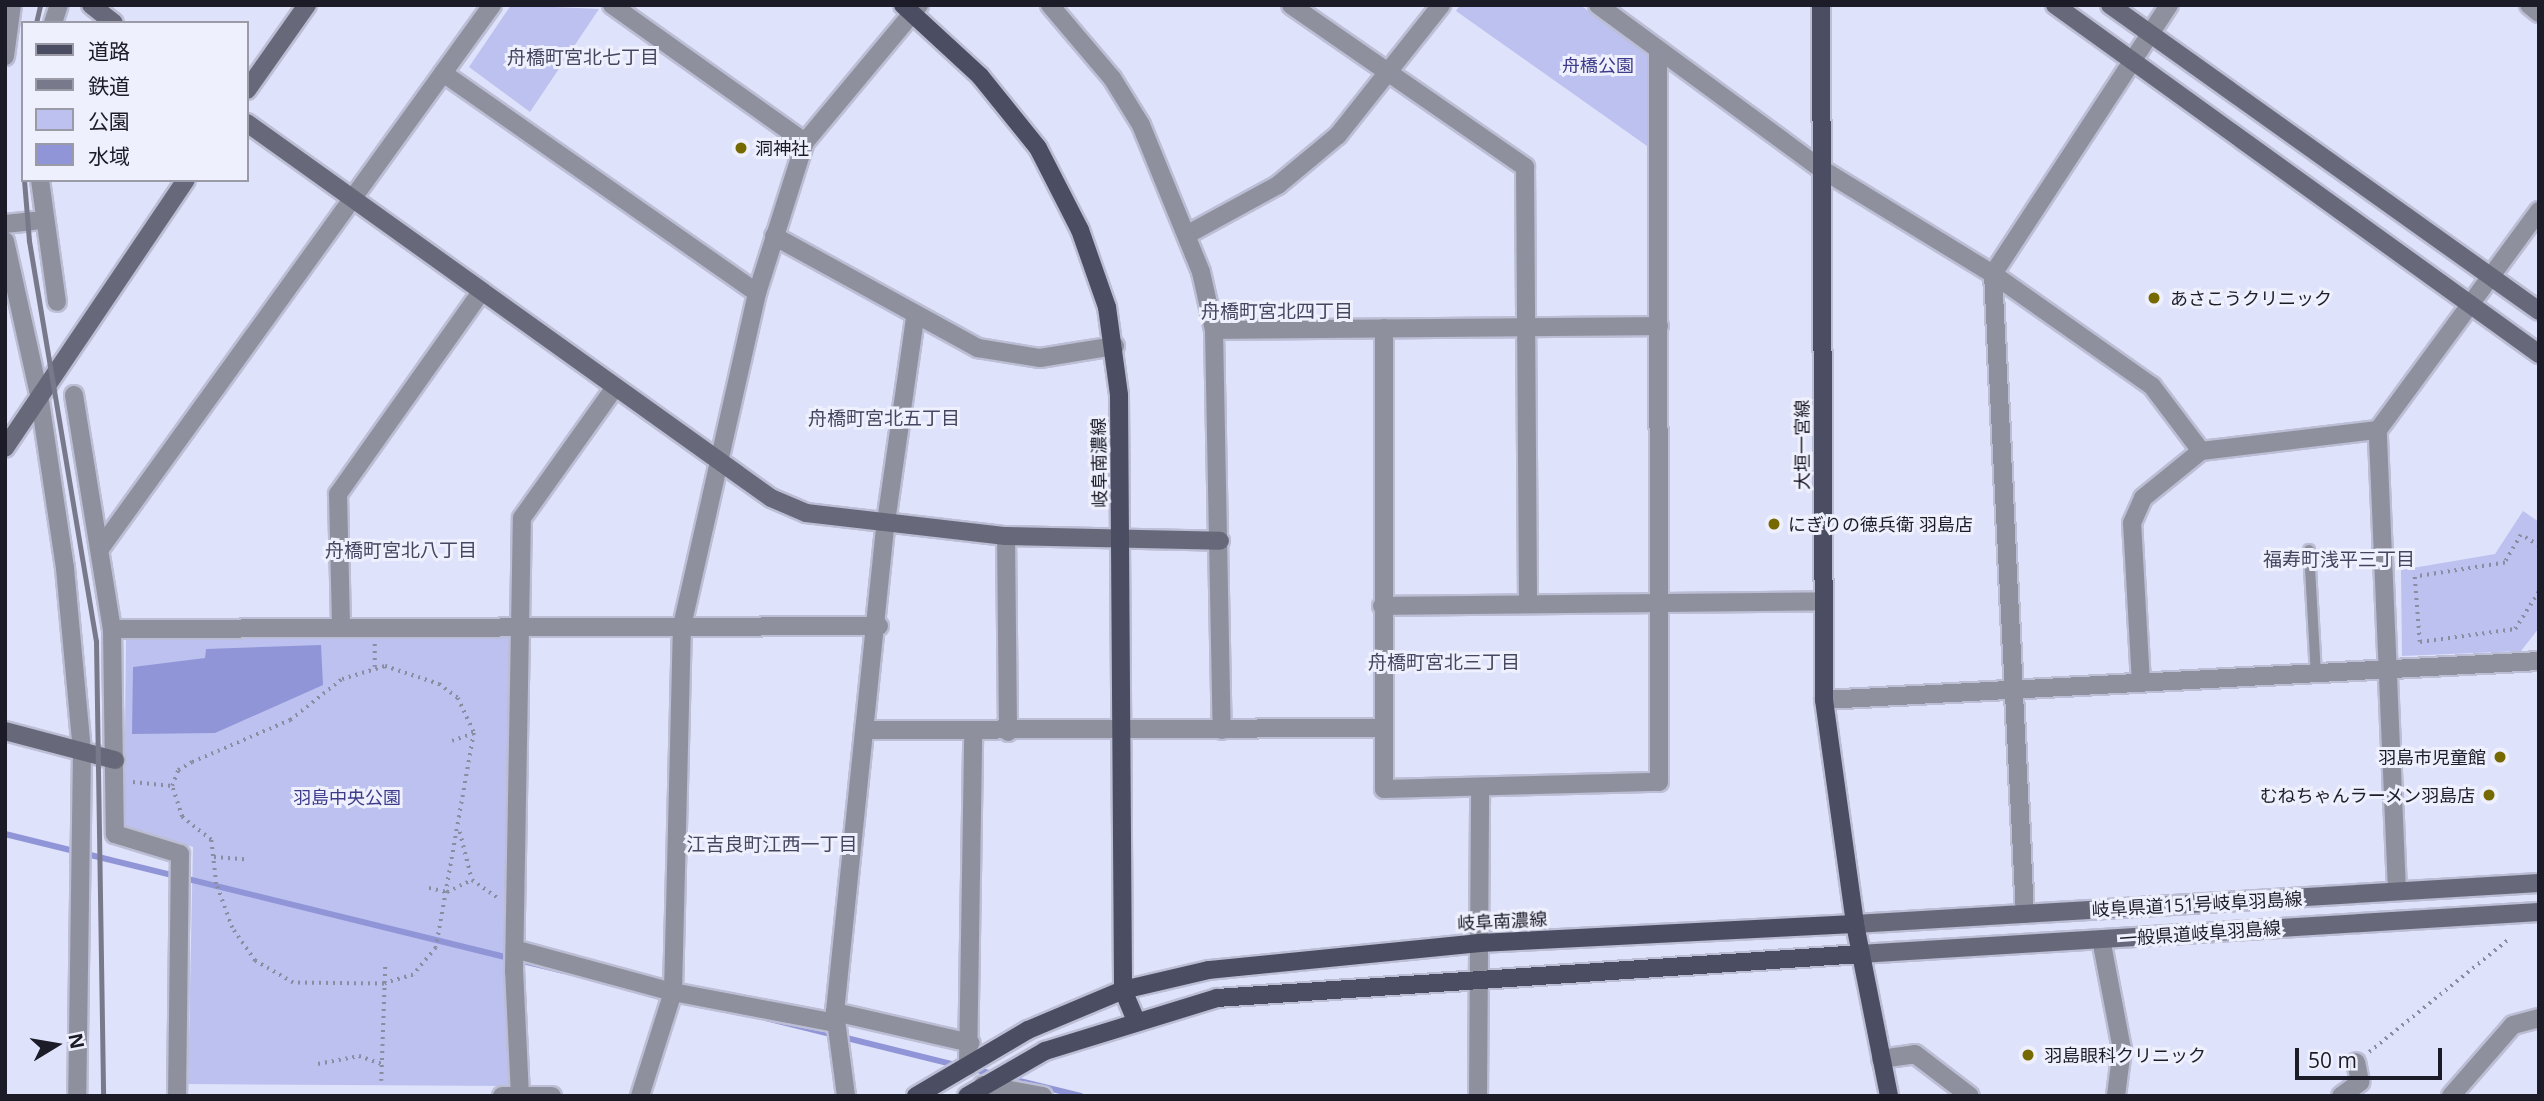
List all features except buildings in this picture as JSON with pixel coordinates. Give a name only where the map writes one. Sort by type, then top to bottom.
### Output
[{"type":"main road","name":"大垣一宮線","points":[[1821,5],[1824,700],[1855,924]]},
{"type":"main road","name":"岐阜南濃線","points":[[912,8],[980,76],[1038,148],[1080,230],[1115,346],[1122,538],[1120,730],[1123,990],[1135,1018]]},
{"type":"main road","name":"岐阜南濃線","points":[[1123,990],[1233,967],[1479,943],[1855,924]]},
{"type":"main road","points":[[1855,924],[1889,1096]]},
{"type":"main road","points":[[967,1096],[1045,1051],[1135,1018],[1295,988],[1860,954]]},
{"type":"main road","points":[[916,1096],[1028,1030],[1123,990]]},
{"type":"street","points":[[5,56],[12,5]]},
{"type":"street","points":[[91,5],[111,21]]},
{"type":"street","points":[[248,89],[307,5]]},
{"type":"street","points":[[102,546],[492,5]]},
{"type":"street","points":[[612,5],[805,142]]},
{"type":"street","points":[[1050,5],[1112,78],[1141,125],[1190,233],[1214,330],[1222,730]]},
{"type":"street","points":[[1291,5],[1525,167],[1528,604]]},
{"type":"street","points":[[1190,233],[1278,186],[1338,135],[1391,74],[1441,5]]},
{"type":"street","points":[[1598,5],[1823,170],[1993,274],[2152,386],[2201,451]]},
{"type":"street","points":[[2055,5],[2539,354]]},
{"type":"street","points":[[2110,5],[2539,311]]},
{"type":"street","points":[[2025,914],[2016,690],[1993,274],[2169,5]]},
{"type":"street","points":[[2529,5],[2539,13]]},
{"type":"street","points":[[640,1096],[673,992],[682,626],[757,293],[805,142],[912,8]]},
{"type":"street","points":[[1384,328],[1384,789],[1480,790],[1659,782],[1658,49]]},
{"type":"street","points":[[443,73],[757,293]]},
{"type":"street","points":[[248,124],[350,202],[613,390],[718,463],[806,513],[1006,536],[1220,541]]},
{"type":"street","points":[[40,182],[57,302]]},
{"type":"street","points":[[5,448],[185,182]]},
{"type":"street","points":[[2397,891],[2378,430],[2493,278],[2539,211]]},
{"type":"street","points":[[5,224],[44,220]]},
{"type":"street","points":[[774,236],[915,319],[1007,356],[1040,358],[1115,346]]},
{"type":"street","points":[[5,241],[39,394],[65,568],[82,752],[78,1096]]},
{"type":"street","points":[[341,625],[338,494],[479,295]]},
{"type":"street","points":[[846,1096],[835,1026],[869,730],[886,522],[915,319]]},
{"type":"street","points":[[1214,330],[1659,326]]},
{"type":"street","points":[[520,1096],[519,624],[522,518],[613,390]]},
{"type":"street","points":[[74,395],[102,546],[112,629],[115,834],[180,854],[177,1096]]},
{"type":"street","points":[[2141,683],[2132,523],[2143,498],[2201,451],[2378,430]]},
{"type":"street","points":[[1006,536],[1008,732]]},
{"type":"street","points":[[1382,606],[1823,601]]},
{"type":"street","points":[[112,629],[519,624],[879,626]]},
{"type":"street","points":[[1824,700],[2539,661]]},
{"type":"street","points":[[869,730],[973,733],[1382,728]]},
{"type":"street","points":[[5,731],[115,760]]},
{"type":"street","points":[[970,1064],[973,733]]},
{"type":"street","points":[[1478,1096],[1480,790]]},
{"type":"street","name":"岐阜県道151号岐阜羽島線","points":[[1855,924],[2539,883]]},
{"type":"street","name":"一般県道岐阜羽島線","points":[[1860,954],[2539,912]]},
{"type":"street","points":[[2101,939],[2122,1049],[2116,1096]]},
{"type":"street","points":[[518,950],[673,992],[835,1026],[970,1043]]},
{"type":"street","points":[[2451,1096],[2513,1025],[2539,1018]]},
{"type":"street","points":[[1881,1059],[1916,1054],[1970,1096]]},
{"type":"street","points":[[2341,1096],[2360,1082],[2356,1062]]},
{"type":"street","points":[[985,1084],[1043,1096]]},
{"type":"street","points":[[502,1096],[552,1096]]},
{"type":"lane","points":[[2309,550],[2316,674]]},
{"type":"path","points":[[2539,546],[2521,535],[2505,563],[2415,578],[2420,642],[2515,629],[2539,591]]},
{"type":"path","points":[[374,635],[375,667]]},
{"type":"path","points":[[375,667],[420,673],[439,684],[458,698],[474,733],[436,948],[426,962],[384,984],[293,983],[255,961],[232,928],[211,840],[183,817],[173,786],[178,771],[192,762],[290,720],[342,679],[375,667]]},
{"type":"path","points":[[452,741],[474,733]]},
{"type":"path","points":[[129,780],[173,786]]},
{"type":"path","points":[[459,828],[472,880],[482,892],[507,902]]},
{"type":"path","points":[[214,857],[246,859]]},
{"type":"path","points":[[429,888],[447,892],[472,880]]},
{"type":"path","points":[[2356,1062],[2509,939]]},
{"type":"path","points":[[381,1081],[385,967]]},
{"type":"path","points":[[318,1063],[359,1055],[382,1064]]},
{"type":"green space","points":[[511,5],[599,9],[530,112],[469,67]]},
{"type":"green space","name":"舟橋公園","points":[[1460,5],[1580,5],[1648,53],[1647,146],[1456,11]]},
{"type":"green space","points":[[2523,511],[2539,522],[2539,628],[2521,651],[2402,656],[2401,570],[2495,554]]},
{"type":"green space","name":"羽島中央公園","points":[[510,632],[509,1086],[188,1084],[193,847],[124,827],[126,638]]},
{"type":"water","points":[[321,645],[323,685],[215,733],[132,734],[133,667],[205,658],[206,649]]},
{"type":"waterway","points":[[5,834],[505,957]]},
{"type":"waterway","points":[[527,962],[562,971]]},
{"type":"waterway","points":[[766,1018],[960,1066]]},
{"type":"waterway","points":[[970,1068],[997,1075]]},
{"type":"waterway","points":[[1007,1078],[1081,1096]]},
{"type":"railway","points":[[36,21],[40,5]]},
{"type":"railway","points":[[24,182],[29,241],[96,641],[103,1096]]},
{"type":"place","name":"洞神社","points":[[741,148]]},
{"type":"place","name":"あさこうクリニック","points":[[2154,298]]},
{"type":"place","name":"にぎりの徳兵衛 羽島店","points":[[1774,524]]},
{"type":"place","name":"羽島市児童館","points":[[2500,757]]},
{"type":"place","name":"むねちゃんラーメン羽島店","points":[[2489,795]]},
{"type":"place","name":"羽島眼科クリニック","points":[[2028,1055]]},
{"type":"district","name":"舟橋町宮北七丁目","points":[[583,58]]},
{"type":"district","name":"舟橋町宮北四丁目","points":[[1277,312]]},
{"type":"district","name":"舟橋町宮北五丁目","points":[[884,419]]},
{"type":"district","name":"舟橋町宮北八丁目","points":[[401,551]]},
{"type":"district","name":"福寿町浅平三丁目","points":[[2339,560]]},
{"type":"district","name":"舟橋町宮北三丁目","points":[[1444,663]]},
{"type":"district","name":"江吉良町江西一丁目","points":[[772,845]]}]
